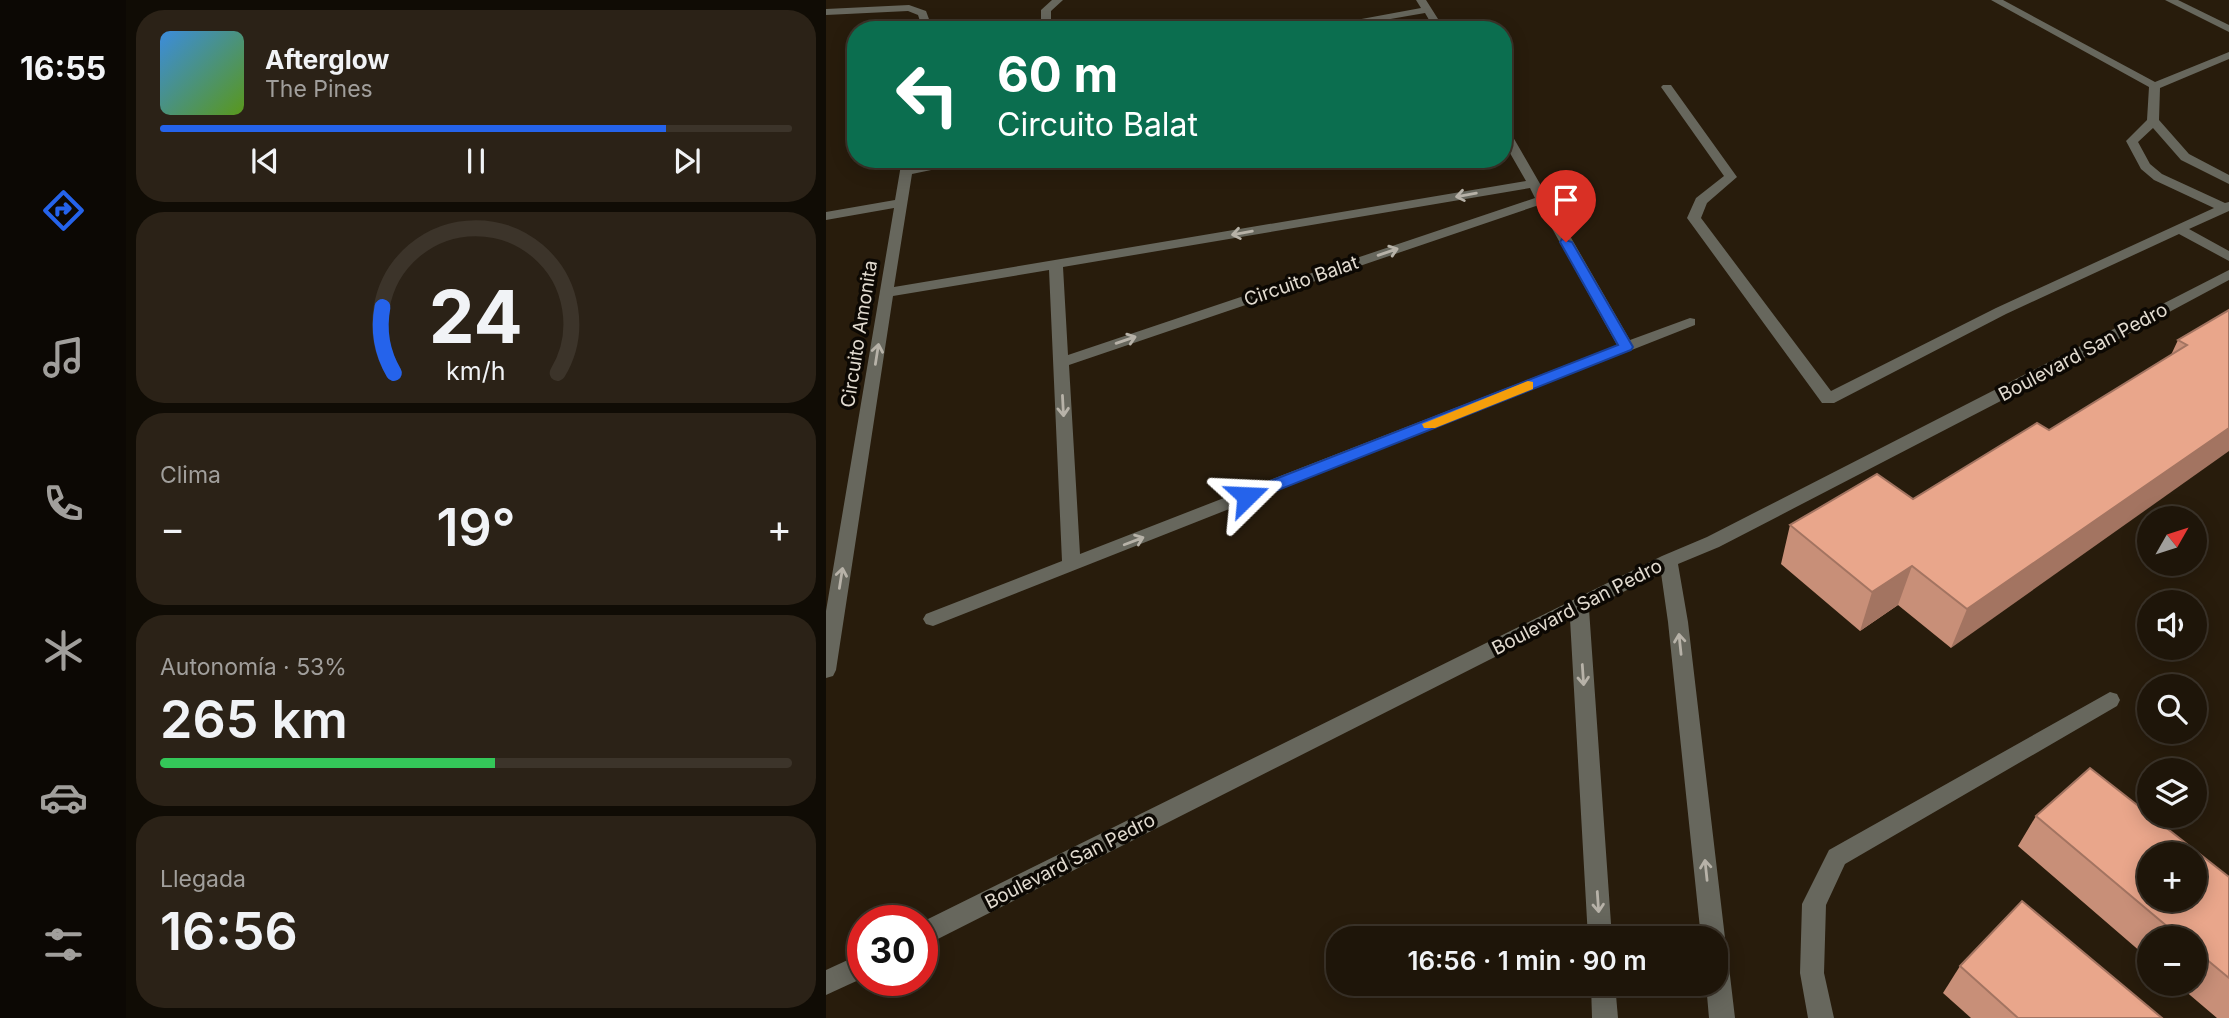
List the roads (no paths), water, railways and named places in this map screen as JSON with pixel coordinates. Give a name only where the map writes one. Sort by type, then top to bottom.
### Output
[{"type":"street","points":[[1046,21],[1046,10],[1058,0]]},
{"type":"street","points":[[1421,0],[1434,21]]},
{"type":"street","points":[[1996,0],[2155,86]]},
{"type":"street","points":[[2171,0],[2229,29]]},
{"type":"street","points":[[826,12],[909,8],[922,13],[925,21]]},
{"type":"street","points":[[1361,21],[1427,10]]},
{"type":"street","points":[[2155,86],[2229,55]]},
{"type":"street","points":[[2155,86],[2153,121],[2132,141],[2145,166],[2158,177],[2227,207]]},
{"type":"street","points":[[1667,87],[1731,177],[1701,201],[1695,218],[1828,399],[2001,311],[2227,207]]},
{"type":"street","points":[[2153,121],[2185,157],[2229,180]]},
{"type":"street","points":[[1512,147],[1626,347]]},
{"type":"street","name":"Circuito Amonita","points":[[826,670],[907,168]]},
{"type":"street","points":[[886,293],[1533,184]]},
{"type":"street","name":"Circuito Balat","points":[[1061,362],[1542,200]]},
{"type":"street","points":[[826,216],[901,203]]},
{"type":"street","points":[[2181,230],[2229,257]]},
{"type":"street","points":[[1056,264],[1070,566]]},
{"type":"street","name":"Boulevard San Pedro","points":[[938,927],[1668,561],[1713,542],[2057,366],[2229,274]]},
{"type":"street","points":[[933,620],[1689,322]]},
{"type":"street","points":[[1668,561],[1678,622],[1712,926]]},
{"type":"street","points":[[1579,606],[1599,926]]},
{"type":"street","points":[[1821,1018],[1812,973],[1814,904],[1837,857],[2110,700]]},
{"type":"street","points":[[826,983],[847,973]]},
{"type":"street","points":[[1604,996],[1605,1018]]},
{"type":"street","points":[[1720,996],[1723,1018]]}]
